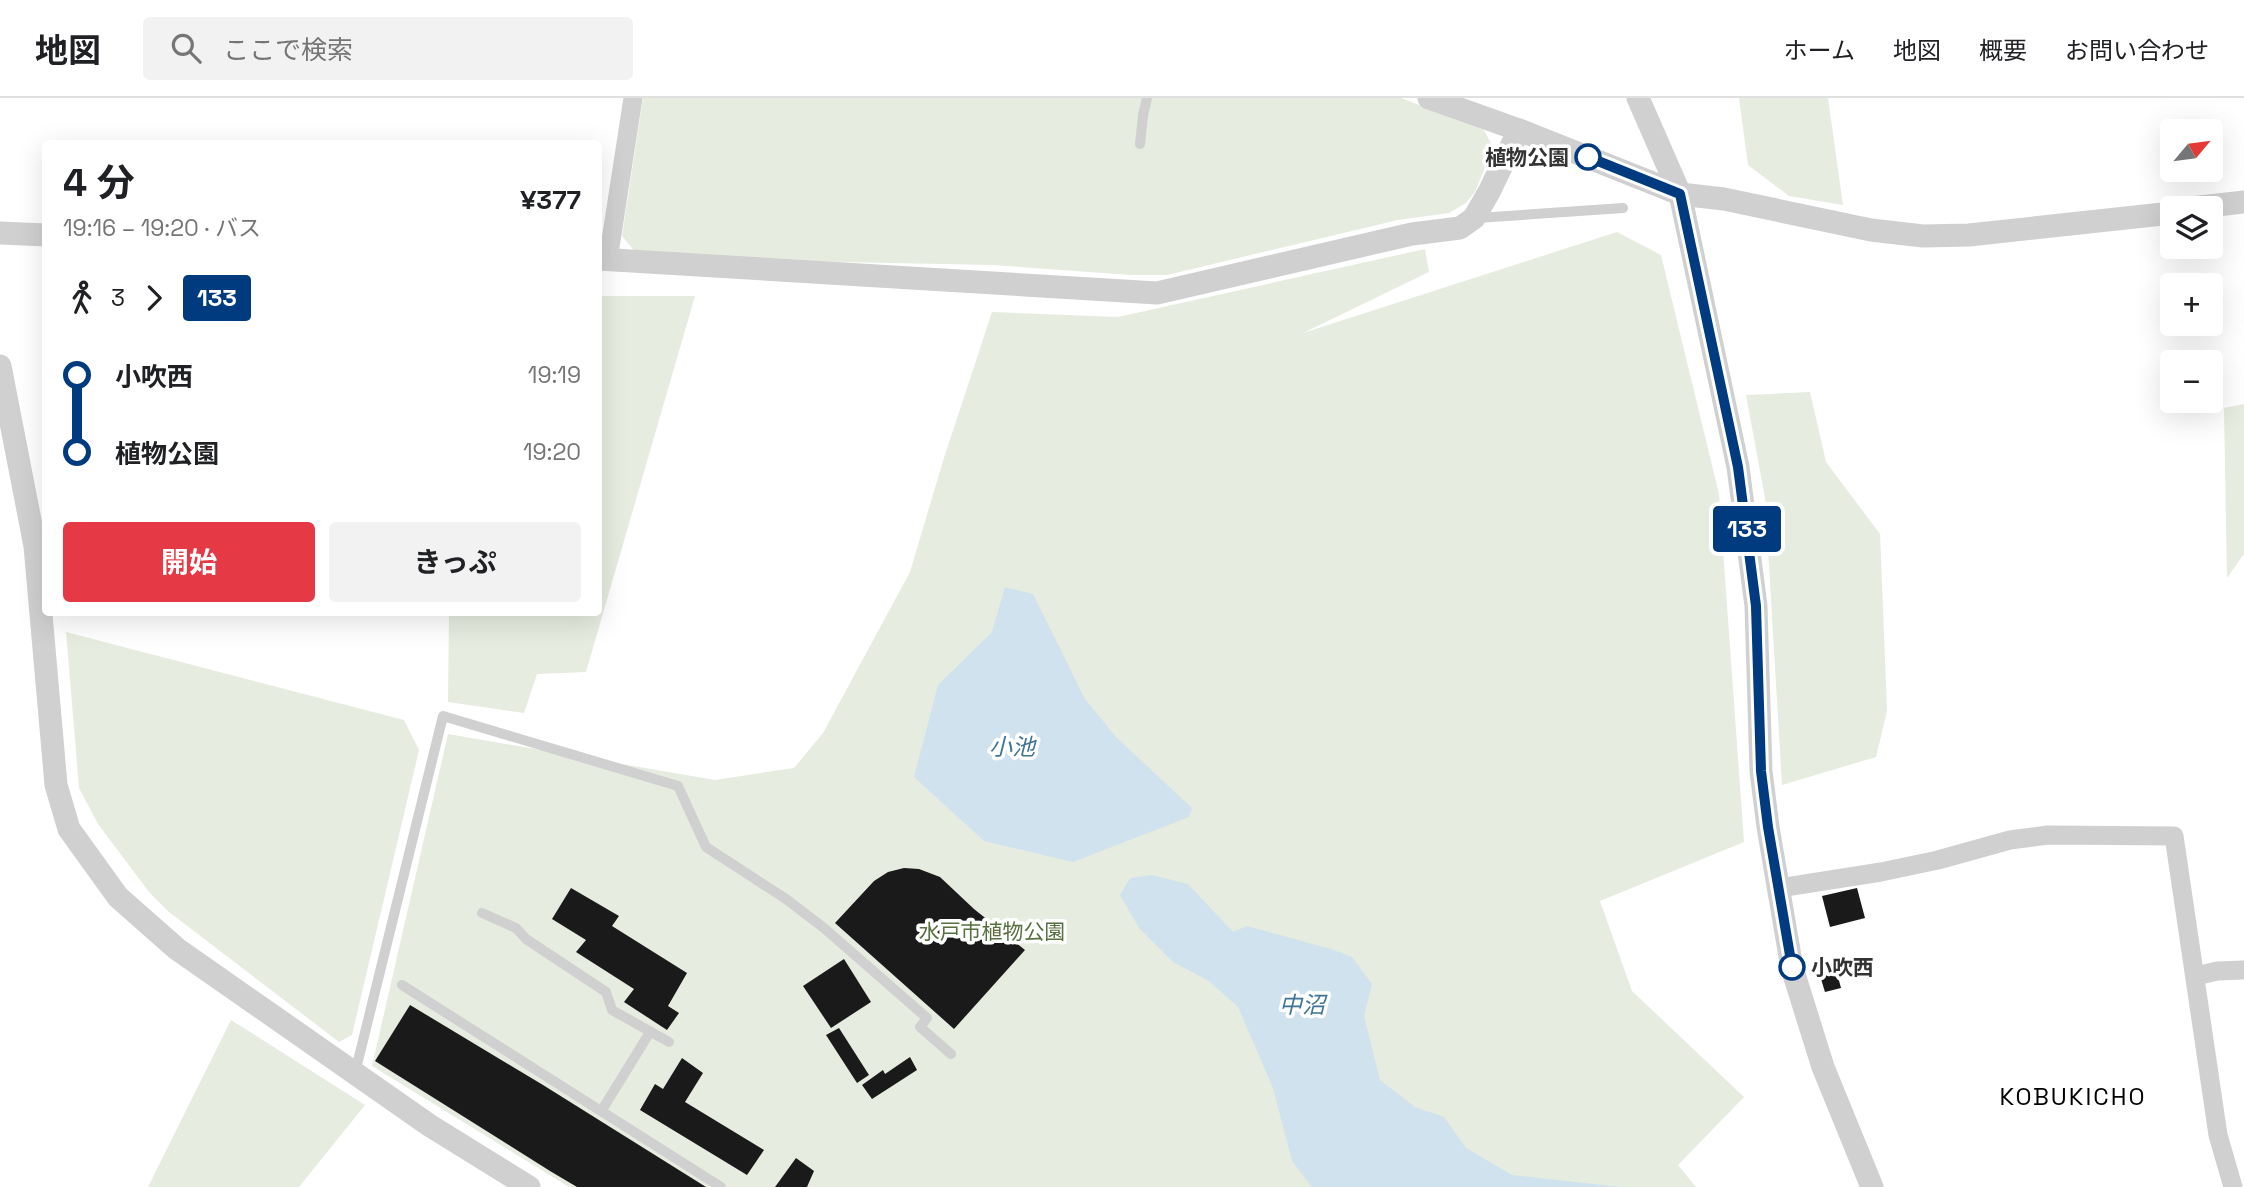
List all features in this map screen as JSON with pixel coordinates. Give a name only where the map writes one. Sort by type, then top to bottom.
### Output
[{"type":"street","points":[[633,98],[603,259],[1157,293],[1412,234],[1460,228],[1474,218],[1519,130]]},
{"type":"street","points":[[1429,98],[1519,130],[1680,194],[1724,199],[1871,230],[1923,236],[1969,235],[2160,214]]},
{"type":"street","points":[[1637,98],[1680,194],[1740,479],[1756,606],[1761,771],[1792,968],[1840,1114],[1872,1187]]},
{"type":"street","points":[[2223,204],[2244,202]]},
{"type":"street","points":[[0,233],[42,235]]},
{"type":"street","points":[[0,366],[35,546],[56,785],[69,829],[118,897],[177,949],[429,1125],[529,1187]]},
{"type":"street","points":[[1779,888],[1881,872],[2010,840],[2048,835],[2174,836],[2218,1135],[2233,1187]]},
{"type":"street","points":[[2196,976],[2217,971],[2244,970]]},
{"type":"lane","points":[[1140,144],[1147,98]]},
{"type":"lane","points":[[1474,218],[1623,208]]},
{"type":"lane","points":[[355,1073],[443,716],[678,786],[706,846],[786,899],[824,928],[927,1018],[920,1027],[951,1054]]},
{"type":"lane","points":[[482,913],[516,928],[526,939],[606,992],[612,1010],[669,1042]]},
{"type":"lane","points":[[402,985],[721,1187]]},
{"type":"lane","points":[[602,1110],[650,1032]]},
{"type":"green space","points":[[643,98],[1401,98],[1484,130],[1493,147],[1475,192],[1466,203],[1449,213],[1398,220],[1167,275],[993,265],[791,261],[636,253],[622,236]]},
{"type":"green space","points":[[1739,98],[1828,98],[1843,205],[1789,196],[1748,165]]},
{"type":"green space","name":"水戸市植物公園","points":[[1617,232],[1661,255],[1719,494],[1744,842],[1600,901],[1632,991],[1744,1097],[1678,1165],[1696,1187],[569,1187],[372,1066],[448,734],[715,780],[794,768],[823,733],[910,572],[992,312],[1118,317],[1425,249],[1429,272],[1303,333]]},
{"type":"green space","points":[[602,296],[695,296],[586,672],[537,674],[524,713],[448,702],[449,616],[602,616]]},
{"type":"green space","points":[[1810,392],[1826,462],[1880,534],[1887,711],[1876,757],[1782,785],[1765,498],[1746,395]]},
{"type":"green space","points":[[2244,404],[2244,554],[2227,578],[2224,408]]},
{"type":"green space","points":[[66,632],[404,720],[419,750],[352,1035],[339,1042],[169,912],[149,892],[98,824],[79,788]]},
{"type":"green space","points":[[231,1020],[365,1105],[299,1187],[148,1187]]},
{"type":"water","name":"小池","points":[[1005,587],[1033,594],[1085,699],[1117,738],[1192,808],[1189,817],[1073,862],[984,841],[914,777],[938,685],[992,632]]},
{"type":"water","name":"中沼","points":[[1152,875],[1188,884],[1233,932],[1247,926],[1352,957],[1372,984],[1364,1016],[1380,1080],[1415,1107],[1444,1117],[1466,1148],[1512,1175],[1620,1187],[1312,1187],[1292,1161],[1273,1088],[1238,1007],[1209,981],[1173,962],[1139,928],[1120,895],[1130,878]]},
{"type":"building","points":[[904,868],[919,869],[940,877],[974,909],[1025,950],[954,1029],[835,923],[874,881],[888,872]]},
{"type":"building","points":[[571,888],[619,916],[612,926],[687,973],[668,1006],[679,1013],[667,1030],[624,1002],[634,989],[576,952],[586,940],[552,919]]},
{"type":"building","points":[[1857,888],[1865,918],[1830,927],[1822,896]]},
{"type":"building","points":[[844,959],[871,1002],[831,1028],[803,986]]},
{"type":"building","points":[[1834,962],[1841,988],[1825,992],[1817,966]]},
{"type":"building","points":[[410,1005],[706,1187],[577,1187],[550,1171],[375,1061]]},
{"type":"building","points":[[839,1028],[869,1075],[857,1083],[826,1035]]},
{"type":"building","points":[[910,1057],[917,1070],[872,1099],[862,1085],[883,1070],[885,1074]]},
{"type":"building","points":[[682,1058],[703,1073],[685,1102],[764,1150],[747,1175],[640,1110],[655,1084],[663,1089]]},
{"type":"building","points":[[796,1158],[814,1171],[807,1187],[775,1187]]},
{"type":"bus line","name":"133","points":[[1588,157],[1680,194],[1738,467],[1756,606],[1761,771],[1792,967]]},
{"type":"place","name":"植物公園","points":[[1588,157]]},
{"type":"place","name":"小吹西","points":[[1792,967]]},
{"type":"district","name":"KOBUKICHO","points":[[2073,1096]]}]
